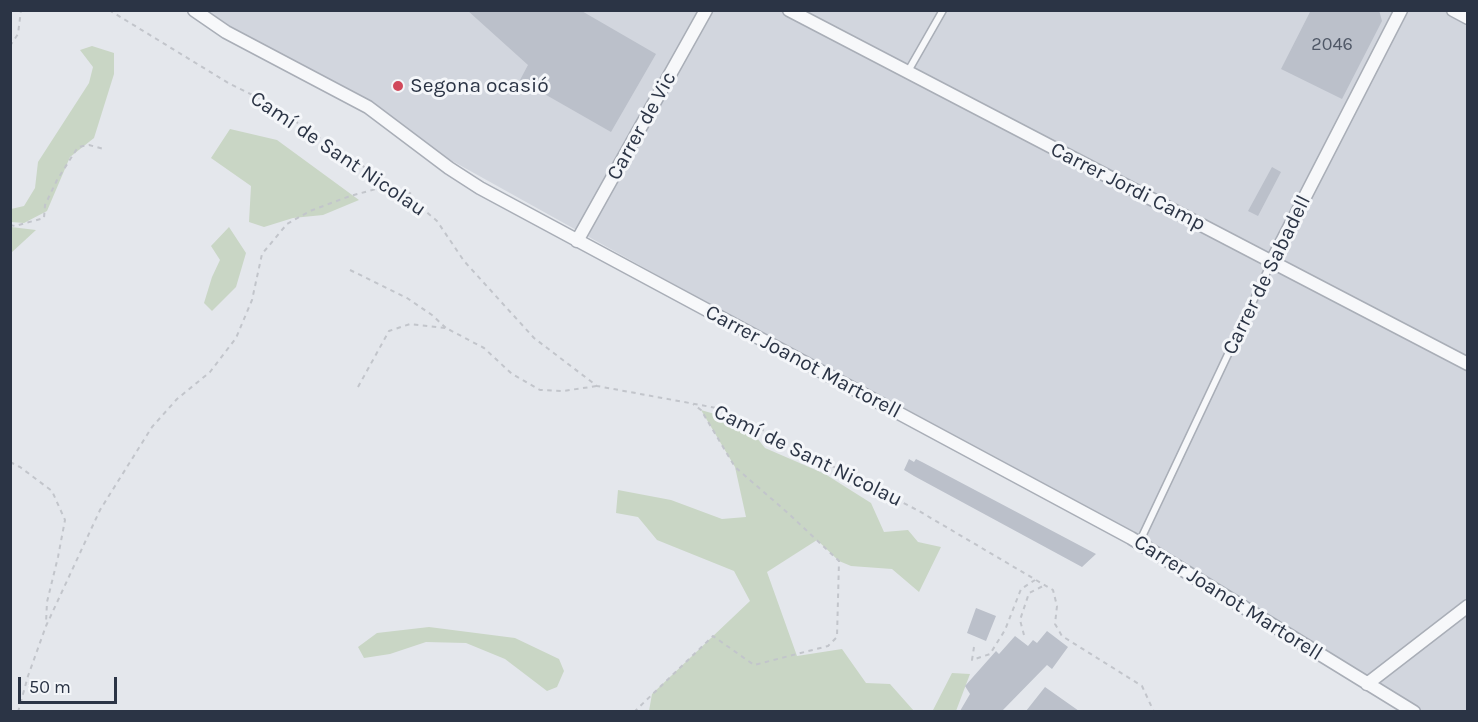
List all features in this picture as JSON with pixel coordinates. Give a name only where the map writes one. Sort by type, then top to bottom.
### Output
[{"type":"street","name":"Carrer Joanot Martorell","points":[[194,10],[226,32],[368,107],[449,168],[480,188],[1139,543],[1414,711]]},
{"type":"street","name":"Carrer de Vic","points":[[577,241],[706,10]]},
{"type":"street","name":"Carrer Jordi Camp","points":[[789,10],[1467,363]]},
{"type":"street","name":"Carrer de Sabadell","points":[[1272,261],[1401,10]]},
{"type":"street","points":[[1453,10],[1467,18]]},
{"type":"street","points":[[1367,684],[1467,606]]},
{"type":"lane","points":[[907,73],[943,10]]},
{"type":"lane","name":"Carrer de Sabadell","points":[[1139,543],[1272,261]]},
{"type":"path","points":[[10,46],[18,34],[21,10]]},
{"type":"path","name":"Camí de Sant Nicolau","points":[[109,10],[230,84],[263,100],[408,196],[437,221],[464,261],[534,338],[597,386],[722,409],[919,511],[1045,585]]},
{"type":"path","points":[[10,225],[15,226],[44,218],[45,204],[78,147],[89,145],[104,149]]},
{"type":"path","points":[[18,711],[46,626],[100,510],[152,427],[177,399],[210,372],[236,338],[252,300],[262,254],[287,224],[310,211],[350,196],[392,185]]},
{"type":"path","points":[[408,196],[413,189]]},
{"type":"path","points":[[350,270],[407,298],[446,328],[484,348],[512,374],[540,390],[563,391],[597,386]]},
{"type":"path","points":[[358,387],[389,331],[410,324],[446,328]]},
{"type":"path","points":[[634,711],[713,636],[754,665],[828,646],[837,637],[839,561],[735,467],[700,410],[693,404]]},
{"type":"path","points":[[10,462],[52,491],[65,520],[47,602],[46,626]]},
{"type":"path","points":[[974,647],[972,660],[990,654],[1005,630],[1021,589],[1035,580]]},
{"type":"path","points":[[1024,635],[1020,620],[1029,593],[1045,585],[1053,590],[1057,606],[1055,624],[1062,636],[1142,686],[1154,711]]},
{"type":"shaded area","points":[[194,11],[1467,11],[1467,711],[1414,711],[1139,543],[438,153]]},
{"type":"green space","points":[[92,46],[114,53],[114,74],[94,138],[70,157],[47,211],[24,223],[11,222],[11,209],[24,206],[35,188],[38,162],[89,83],[93,67],[80,50]]},
{"type":"green space","points":[[230,129],[277,140],[359,200],[323,215],[293,218],[264,227],[249,222],[251,186],[211,158]]},
{"type":"green space","points":[[11,227],[36,230],[11,253]]},
{"type":"green space","points":[[229,227],[246,253],[236,287],[212,311],[204,303],[220,260],[211,246]]},
{"type":"green space","points":[[701,410],[745,423],[765,448],[825,474],[871,503],[884,532],[908,530],[918,542],[941,547],[919,592],[892,569],[851,566],[839,561],[817,540],[767,572],[797,656],[842,649],[866,683],[890,684],[914,711],[649,711],[652,694],[750,601],[734,571],[657,540],[638,517],[616,513],[618,490],[671,500],[722,519],[746,517],[735,467]]},
{"type":"green space","points":[[429,627],[515,638],[559,659],[564,671],[557,687],[547,691],[505,659],[466,643],[426,642],[390,654],[364,658],[358,647],[377,633]]},
{"type":"green space","points":[[952,673],[970,674],[956,711],[932,712]]},
{"type":"building","points":[[467,10],[580,10],[656,54],[611,132],[520,80],[528,65]]},
{"type":"building","points":[[1311,10],[1379,10],[1382,21],[1342,99],[1281,69]]},
{"type":"building","points":[[1272,167],[1281,172],[1258,216],[1248,211]]},
{"type":"building","points":[[909,459],[922,462],[1096,554],[1082,567],[904,470]]},
{"type":"building","points":[[976,608],[996,616],[986,641],[967,633]]},
{"type":"building","points":[[1047,631],[1068,647],[1052,669],[1047,665],[1002,711],[960,711],[970,694],[965,686],[996,651],[999,654],[1015,636],[1028,646],[1033,640],[1037,643]]},
{"type":"building","points":[[1045,687],[1079,711],[1026,711]]},
{"type":"place","name":"Segona ocasió","points":[[398,86]]}]
